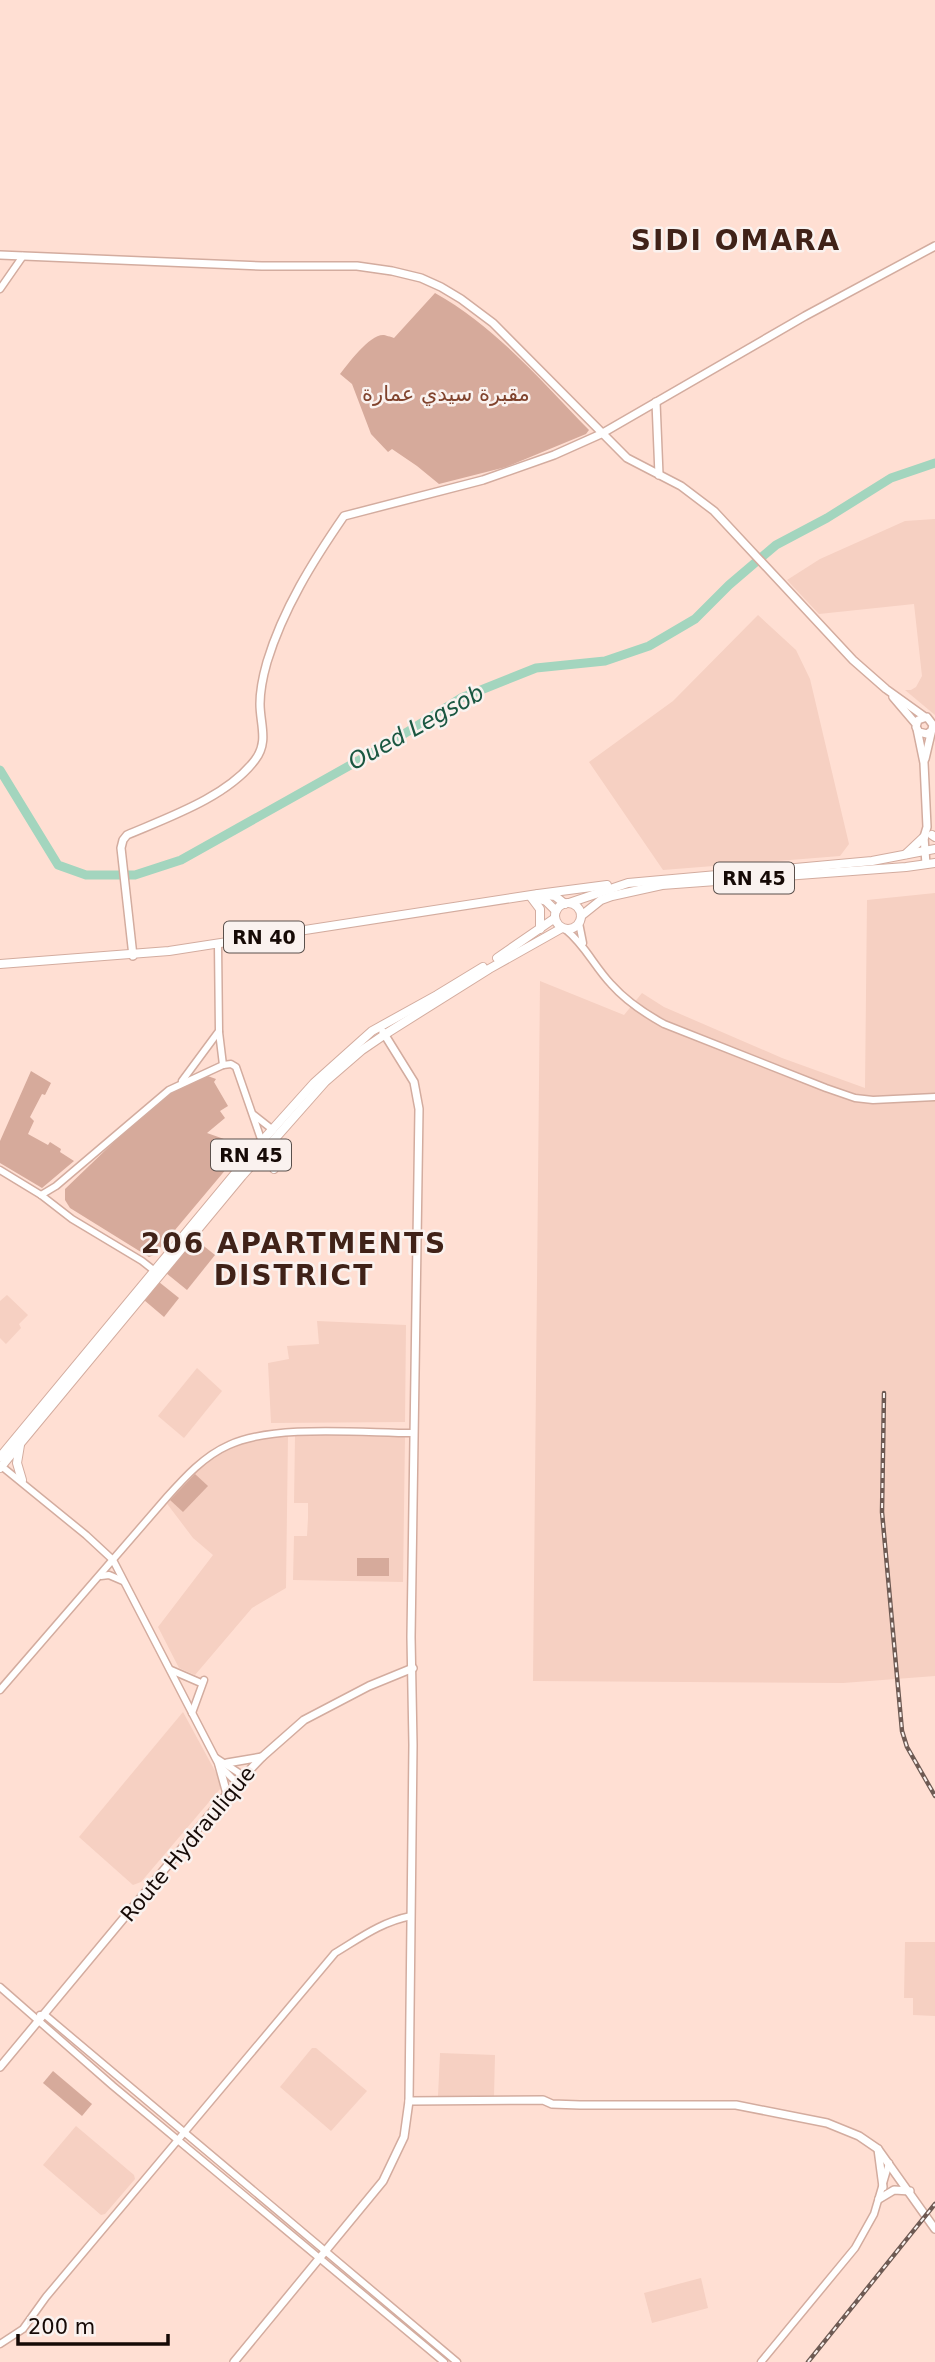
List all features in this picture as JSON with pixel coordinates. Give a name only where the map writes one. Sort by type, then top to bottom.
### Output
[{"type":"main road","points":[[133,956],[121,843],[127,835],[223,789],[256,759],[264,740],[260,696],[268,660],[297,592],[344,516],[483,480],[554,455],[601,434],[805,316],[935,246]]},
{"type":"main road","points":[[0,255],[248,265],[357,266],[421,278],[461,299],[493,323],[627,458],[697,497],[754,552],[838,645],[931,728]]},
{"type":"main road","points":[[656,402],[659,475]]},
{"type":"main road","points":[[886,689],[924,734],[931,728]]},
{"type":"main road","points":[[931,728],[918,720],[930,834],[935,849]]},
{"type":"main road","points":[[924,763],[931,728]]},
{"type":"main road","points":[[930,834],[925,851],[931,864]]},
{"type":"main road","points":[[903,857],[930,834]]},
{"type":"main road","name":"RN 45","points":[[567,904],[628,883],[903,857],[935,849]]},
{"type":"main road","name":"RN 45","points":[[580,919],[601,900],[612,895],[662,885],[931,864]]},
{"type":"main road","name":"RN 40","points":[[0,964],[133,956],[628,883]]},
{"type":"main road","points":[[532,896],[555,896],[578,909],[580,919],[573,928],[564,929],[541,898],[532,896]]},
{"type":"main road","points":[[532,896],[540,909],[540,929]]},
{"type":"main road","points":[[555,914],[567,904]]},
{"type":"main road","name":"RN 45","points":[[264,1148],[273,1130],[332,1065],[372,1031],[437,995],[540,929],[555,914]]},
{"type":"main road","name":"RN 45","points":[[2,1460],[264,1148],[325,1082],[384,1035],[489,969],[564,929]]},
{"type":"main road","points":[[234,2362],[383,2181],[404,2137],[409,2101],[413,1433],[419,1109],[414,1083],[384,1035],[382,1024]]},
{"type":"main road","points":[[264,1148],[274,1169]]},
{"type":"main road","points":[[0,1442],[18,1440],[17,1463],[23,1483]]},
{"type":"main road","name":"Route Hydraulique","points":[[0,2067],[227,1794],[262,1757],[312,1715],[369,1686],[413,1668]]},
{"type":"main road","points":[[227,1794],[221,1762],[262,1757]]},
{"type":"main road","points":[[409,2101],[543,2100],[552,2104],[580,2105],[751,2107],[827,2123],[859,2136],[878,2149],[935,2229]]},
{"type":"main road","points":[[878,2149],[883,2187]]},
{"type":"main road","points":[[879,2199],[894,2190],[910,2192]]},
{"type":"street","points":[[0,289],[23,256]]},
{"type":"street","points":[[580,919],[583,945]]},
{"type":"street","points":[[564,929],[583,945],[611,985],[644,1013],[664,1024],[855,1098],[873,1100],[935,1097]]},
{"type":"street","points":[[218,945],[219,1031],[223,1065]]},
{"type":"street","points":[[181,1082],[219,1031]]},
{"type":"street","points":[[41,1195],[56,1186],[153,1101],[181,1082],[223,1065],[231,1064],[236,1067],[264,1148]]},
{"type":"street","points":[[252,1114],[273,1130]]},
{"type":"street","points":[[0,1170],[158,1274]]},
{"type":"street","points":[[52,1204],[56,1186]]},
{"type":"street","points":[[0,1690],[184,1478],[227,1446],[253,1436],[292,1432],[413,1433]]},
{"type":"street","points":[[2,1460],[23,1483],[113,1560],[192,1713],[221,1762],[233,1779],[240,1781]]},
{"type":"street","points":[[97,1579],[101,1575],[108,1575],[124,1581]]},
{"type":"street","points":[[171,1670],[203,1682],[192,1713]]},
{"type":"street","points":[[0,2344],[23,2329],[335,1953],[387,1922],[411,1916]]},
{"type":"street","points":[[0,1987],[178,2141],[444,2362]]},
{"type":"street","points":[[33,2015],[45,2015],[457,2362]]},
{"type":"street","points":[[761,2362],[850,2255],[867,2228],[883,2187],[889,2161]]},
{"type":"shaded area","points":[[935,519],[935,715],[905,690],[916,687],[922,676],[914,604],[819,614],[787,580],[820,559],[905,521]]},
{"type":"shaded area","points":[[758,615],[796,650],[810,679],[849,844],[840,856],[663,870],[589,762],[673,701]]},
{"type":"shaded area","points":[[935,893],[935,1676],[843,1683],[533,1681],[540,981],[624,1015],[642,993],[664,1007],[782,1058],[865,1088],[867,900]]},
{"type":"shaded area","points":[[7,1295],[28,1315],[19,1324],[21,1328],[6,1344],[0,1338],[0,1301]]},
{"type":"shaded area","points":[[317,1321],[406,1325],[405,1422],[271,1423],[268,1363],[289,1359],[287,1346],[319,1344]]},
{"type":"shaded area","points":[[197,1368],[222,1391],[184,1438],[158,1416]]},
{"type":"shaded area","points":[[288,1435],[286,1588],[252,1608],[195,1675],[179,1668],[158,1627],[213,1555],[193,1538],[165,1501],[191,1474],[222,1450],[269,1436]]},
{"type":"shaded area","points":[[295,1435],[405,1437],[403,1582],[293,1580],[294,1536],[307,1536],[308,1518],[308,1503],[294,1503]]},
{"type":"shaded area","points":[[183,1712],[221,1782],[220,1789],[141,1882],[133,1885],[79,1837]]},
{"type":"shaded area","points":[[905,1942],[935,1942],[935,2016],[913,2015],[913,1998],[904,1998]]},
{"type":"shaded area","points":[[312,2048],[316,2048],[367,2091],[331,2131],[280,2087]]},
{"type":"shaded area","points":[[440,2053],[495,2055],[494,2097],[438,2096]]},
{"type":"shaded area","points":[[76,2126],[134,2175],[135,2179],[105,2214],[101,2215],[43,2165]]},
{"type":"shaded area","points":[[701,2278],[708,2308],[652,2323],[644,2293]]},
{"type":"green space","name":"مقبرة سيدي عمارة","points":[[435,293],[498,338],[589,430],[586,434],[506,467],[439,484],[392,449],[388,452],[371,434],[352,384],[340,374],[359,351],[377,336],[394,338]]},
{"type":"green space","points":[[31,1071],[51,1083],[30,1117],[34,1121],[28,1134],[48,1145],[50,1142],[74,1161],[42,1188],[0,1163],[0,1141]]},
{"type":"green space","points":[[205,1075],[216,1079],[214,1082],[228,1106],[220,1111],[225,1118],[207,1133],[224,1139],[211,1151],[227,1168],[154,1255],[149,1257],[70,1208],[65,1200],[65,1189],[166,1092]]},
{"type":"green space","points":[[195,1239],[215,1255],[187,1290],[166,1273]]},
{"type":"green space","points":[[159,1282],[179,1298],[164,1317],[144,1300]]},
{"type":"green space","points":[[195,1474],[208,1486],[183,1512],[170,1500]]},
{"type":"green space","points":[[357,1558],[389,1558],[389,1576],[357,1576]]},
{"type":"green space","points":[[53,2071],[92,2104],[82,2116],[43,2083]]},
{"type":"waterway","name":"Oued Legsob","points":[[0,770],[58,865],[86,875],[135,875],[181,860],[388,744],[461,698],[536,668],[605,661],[649,646],[695,619],[729,585],[776,545],[827,518],[891,478],[935,463]]},
{"type":"railway","points":[[884,1393],[882,1512],[902,1731],[907,1747],[935,1796]]},
{"type":"railway","points":[[808,2362],[935,2204]]},
{"type":"district","name":"SIDI OMARA","points":[[736,240]]},
{"type":"district","name":"206 APARTMENTS DISTRICT","points":[[294,1259]]}]
